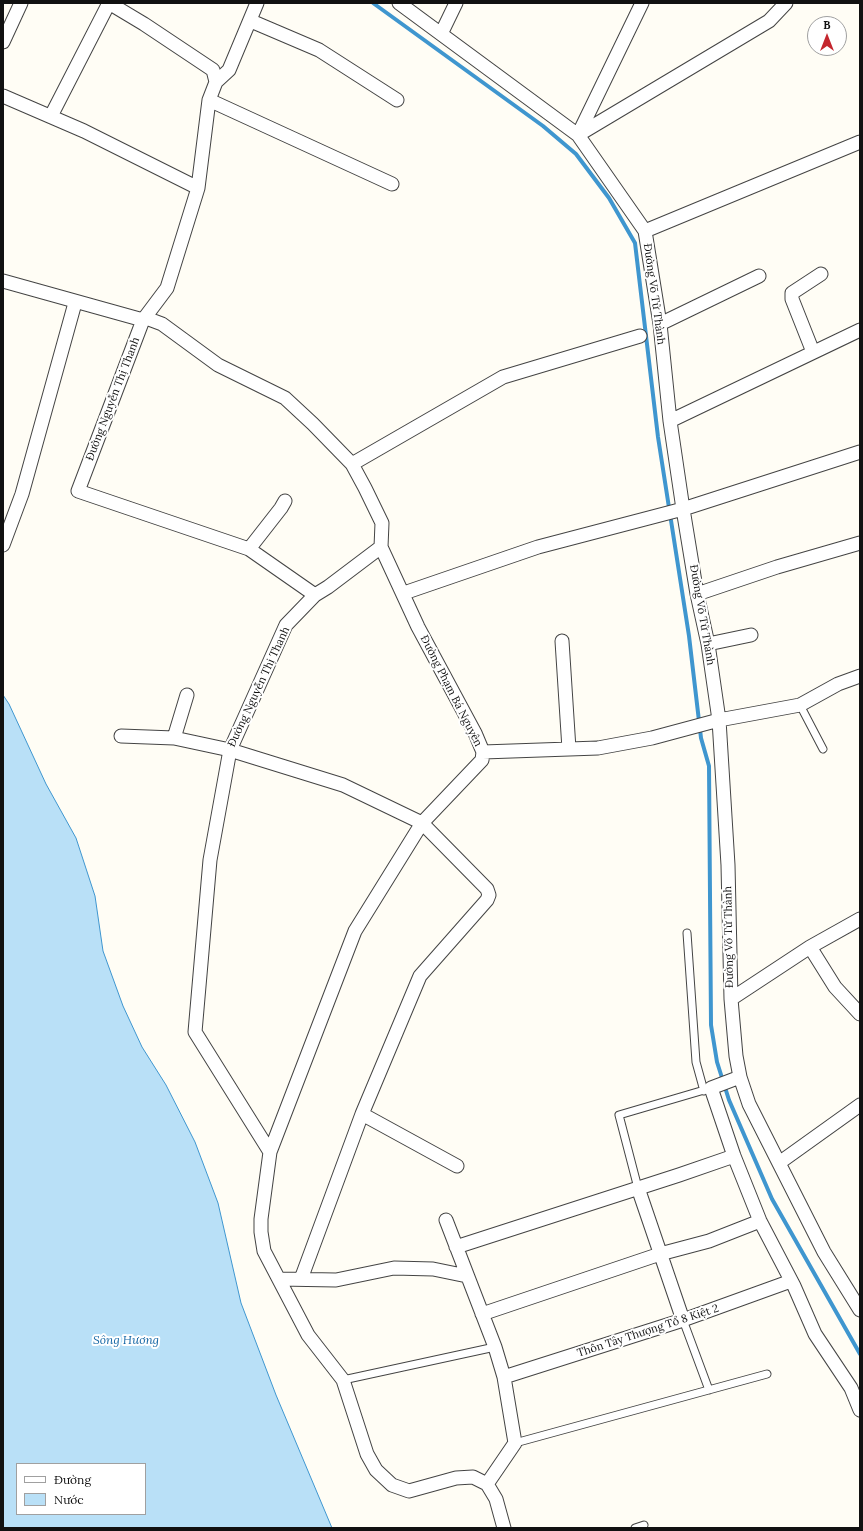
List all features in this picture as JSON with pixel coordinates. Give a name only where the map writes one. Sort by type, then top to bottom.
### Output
[{"type":"street","points":[[3,42],[21,3]]},
{"type":"street","points":[[51,116],[109,3],[144,24],[213,70],[216,82],[229,70],[251,21],[257,3]]},
{"type":"street","name":"Đường Võ Tử Thành","points":[[399,3],[578,135],[645,231],[660,324],[681,510],[708,644],[728,865],[731,999],[736,1056],[740,1077],[749,1104],[824,1252],[860,1310]]},
{"type":"street","points":[[441,34],[456,3]]},
{"type":"street","points":[[578,135],[642,3]]},
{"type":"street","points":[[578,135],[768,21],[786,3]]},
{"type":"street","points":[[251,21],[319,50],[397,100]]},
{"type":"street","name":"Đường Nguyễn Thị Thanh","points":[[216,82],[209,100],[198,188],[167,288],[144,319],[78,491],[249,549],[315,595],[286,625],[230,750],[210,860],[194,1024],[195,1032],[270,1152]]},
{"type":"street","points":[[3,96],[51,116],[198,188]]},
{"type":"street","points":[[209,100],[392,184]]},
{"type":"street","points":[[645,231],[860,142]]},
{"type":"street","points":[[813,352],[792,299],[792,293],[821,274]]},
{"type":"street","points":[[660,324],[759,276]]},
{"type":"street","points":[[3,281],[74,303],[162,324],[218,365],[285,398],[352,464],[382,523],[382,547],[328,588],[315,595]]},
{"type":"street","points":[[3,545],[22,494],[74,303]]},
{"type":"street","points":[[670,421],[860,330]]},
{"type":"street","points":[[352,464],[503,377],[640,336]]},
{"type":"street","points":[[404,593],[538,547],[681,510],[860,452]]},
{"type":"street","points":[[249,549],[285,501]]},
{"type":"street","points":[[697,594],[860,543]]},
{"type":"street","name":"Đường Phạm Bá Nguyên","points":[[382,547],[418,627],[476,733],[483,752],[598,748],[652,738],[714,721],[800,705],[838,684],[860,676]]},
{"type":"street","points":[[708,644],[751,635]]},
{"type":"street","points":[[562,641],[569,749]]},
{"type":"street","points":[[174,738],[187,695]]},
{"type":"street","points":[[121,736],[174,738],[230,750],[344,785],[422,823],[487,889],[489,895],[487,900],[420,976],[362,1114],[301,1279]]},
{"type":"street","points":[[483,752],[482,760],[422,823],[355,931],[270,1152],[261,1232],[264,1252],[308,1335],[343,1380],[366,1454],[376,1470],[392,1485],[409,1491],[456,1478],[473,1477],[487,1484],[496,1498],[504,1528]]},
{"type":"street","points":[[731,999],[810,947],[860,919]]},
{"type":"street","points":[[810,947],[835,987],[860,1014]]},
{"type":"street","points":[[740,1077],[707,1089],[760,1221],[791,1281],[815,1334],[851,1388],[858,1402]]},
{"type":"street","points":[[779,1163],[860,1105]]},
{"type":"street","points":[[362,1114],[457,1166]]},
{"type":"street","points":[[456,1247],[734,1156]]},
{"type":"street","points":[[638,1188],[683,1320]]},
{"type":"street","points":[[446,1220],[495,1347],[504,1377],[515,1443],[487,1484]]},
{"type":"street","points":[[482,1314],[660,1254],[709,1241],[760,1221]]},
{"type":"street","points":[[279,1279],[336,1280],[394,1268],[433,1269],[467,1276]]},
{"type":"street","name":"Thôn Tây Thượng Tổ 8 Kiệt 2","points":[[504,1377],[683,1320],[791,1281]]},
{"type":"lane","points":[[800,705],[823,750]]},
{"type":"lane","points":[[638,1188],[619,1115],[707,1089],[696,1062],[687,933]]},
{"type":"lane","points":[[683,1320],[709,1390]]},
{"type":"lane","points":[[343,1380],[495,1347]]},
{"type":"lane","points":[[515,1443],[767,1374]]},
{"type":"lane","points":[[635,1528],[644,1525]]},
{"type":"water","name":"Sông Hương","points":[[3,695],[9,704],[46,784],[76,838],[95,896],[103,951],[123,1006],[142,1047],[166,1085],[195,1142],[218,1203],[241,1303],[276,1395],[332,1528],[3,1528]]},
{"type":"waterway","points":[[373,3],[543,126],[576,154],[609,198],[635,243],[658,437],[689,636],[701,738],[709,766],[711,1025],[717,1062],[729,1100],[772,1199],[860,1354]]}]
